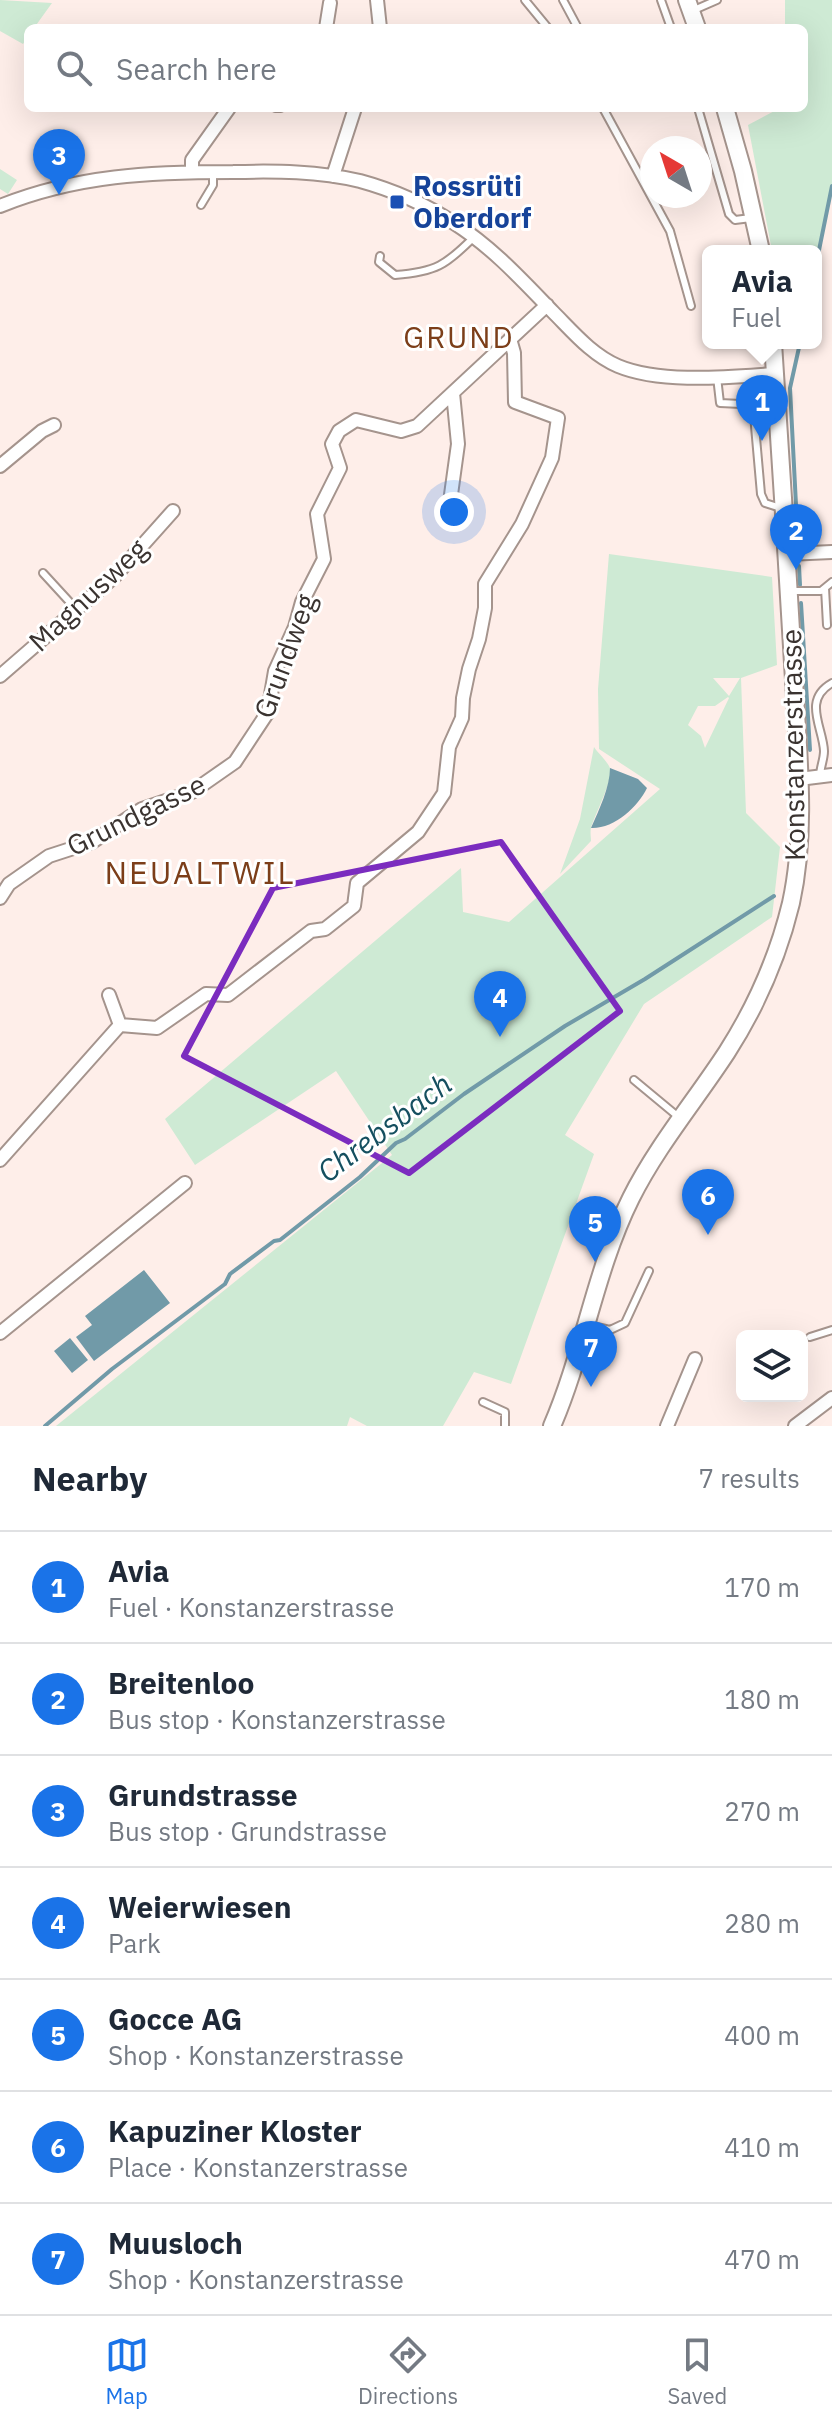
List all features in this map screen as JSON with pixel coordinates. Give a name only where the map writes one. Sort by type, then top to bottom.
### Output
[{"type":"main road","points":[[688,5],[695,24]]},
{"type":"main road","points":[[726,112],[760,245]]},
{"type":"main road","name":"Konstanzerstrasse","points":[[552,1426],[629,1203],[648,1167],[760,994],[777,951],[795,881],[800,822],[799,779],[773,349]]},
{"type":"street","points":[[377,0],[380,24]]},
{"type":"street","points":[[327,24],[330,3]]},
{"type":"street","points":[[192,172],[192,160],[226,112]]},
{"type":"street","points":[[333,176],[354,112]]},
{"type":"street","points":[[0,206],[31,195],[129,174],[301,172],[361,181],[427,206],[474,237],[503,260],[589,349],[617,366],[652,375],[717,377],[775,374]]},
{"type":"street","name":"Grundweg","points":[[235,762],[268,712],[275,671],[295,627],[302,602],[324,559],[317,514],[340,468],[332,444],[339,431],[356,420],[401,431],[422,423],[547,305]]},
{"type":"street","points":[[120,1025],[157,1028],[206,994],[228,995],[311,931],[325,929],[354,906],[357,883],[418,832],[444,793],[449,747],[462,718],[466,684],[485,608],[485,584],[522,524],[552,458],[558,418],[515,402],[514,353],[510,339]]},
{"type":"street","points":[[449,509],[458,444],[453,393]]},
{"type":"street","points":[[0,466],[42,431],[54,425]]},
{"type":"street","name":"Magnusweg","points":[[0,676],[115,576],[173,511]]},
{"type":"street","points":[[787,554],[832,552]]},
{"type":"street","name":"Grundgasse","points":[[0,898],[9,884],[49,856],[92,842],[142,809],[192,792],[235,762]]},
{"type":"street","points":[[799,779],[826,776]]},
{"type":"street","points":[[109,995],[120,1025]]},
{"type":"street","points":[[0,1160],[120,1025]]},
{"type":"street","points":[[0,1333],[185,1183]]},
{"type":"street","points":[[667,1426],[695,1359]]},
{"type":"street","points":[[795,1426],[832,1398]]},
{"type":"lane","points":[[525,0],[545,24]]},
{"type":"lane","points":[[563,0],[576,24]]},
{"type":"lane","points":[[661,0],[670,24]]},
{"type":"lane","points":[[688,5],[717,0]]},
{"type":"lane","points":[[605,112],[670,231],[691,306]]},
{"type":"lane","points":[[699,112],[729,214],[740,220],[754,217]]},
{"type":"lane","points":[[201,205],[213,185],[213,172]]},
{"type":"lane","points":[[380,256],[379,262],[395,275],[421,274],[450,260],[474,237]]},
{"type":"lane","points":[[717,377],[720,403],[751,407],[761,494],[765,503],[785,509]]},
{"type":"lane","points":[[43,573],[78,610]]},
{"type":"lane","points":[[789,591],[821,591],[832,582]]},
{"type":"lane","points":[[825,588],[830,610],[827,625]]},
{"type":"lane","points":[[826,776],[820,767],[824,752],[815,712],[825,687],[832,683]]},
{"type":"lane","points":[[634,1080],[681,1119]]},
{"type":"lane","points":[[588,1325],[610,1330],[625,1323],[649,1271]]},
{"type":"lane","points":[[810,1337],[832,1330]]},
{"type":"lane","points":[[483,1402],[505,1412],[505,1426]]},
{"type":"highlighted area","points":[[501,842],[620,1011],[409,1173],[184,1056],[273,888]]},
{"type":"green space","points":[[0,0],[52,3],[37,24],[24,24],[23,44],[0,31]]},
{"type":"green space","points":[[785,0],[832,0],[832,185],[820,245],[771,245],[748,125],[772,112],[808,112],[808,24],[785,24]]},
{"type":"green space","points":[[0,169],[17,180],[8,194],[0,189]]},
{"type":"green space","points":[[609,554],[772,577],[777,665],[741,678],[746,813],[780,847],[772,917],[644,1004],[565,1135],[594,1154],[511,1384],[474,1372],[443,1426],[367,1426],[350,1417],[347,1426],[56,1426],[392,1155],[336,1071],[195,1165],[165,1119],[461,868],[463,912],[509,922],[660,789],[599,749],[598,689]],"holes":[[[713,678],[740,678],[729,696]],[[729,698],[705,748],[701,736],[688,725],[698,706],[715,706]]]},
{"type":"green space","points":[[594,747],[610,768],[609,780],[591,828],[591,841],[560,874],[580,819]]},
{"type":"water","points":[[610,768],[638,779],[647,788],[624,816],[608,825],[591,828],[606,791]]},
{"type":"water","points":[[144,1270],[170,1303],[94,1361],[76,1337],[92,1325],[85,1316]]},
{"type":"water","points":[[70,1338],[88,1360],[72,1373],[54,1351]]},
{"type":"waterway","name":"Chrebsbach","points":[[820,245],[832,186]]},
{"type":"waterway","name":"Chrebsbach","points":[[798,544],[790,388],[799,349]]},
{"type":"waterway","name":"Chrebsbach","points":[[799,566],[800,585]]},
{"type":"waterway","name":"Chrebsbach","points":[[801,603],[810,750]]},
{"type":"waterway","name":"Chrebsbach","points":[[45,1426],[112,1369],[225,1284],[230,1274],[274,1241],[280,1240],[360,1177],[396,1143],[565,1026],[774,896]]},
{"type":"place","name":"Grundstrasse","points":[[59,195]]},
{"type":"place","name":"Rossrüti Oberdorf","points":[[397,202]]},
{"type":"place","name":"Avia","points":[[762,441]]},
{"type":"place","name":"Breitenloo","points":[[796,570]]},
{"type":"place","name":"Weierwiesen","points":[[500,1037]]},
{"type":"place","name":"Kapuziner Kloster","points":[[708,1235]]},
{"type":"place","name":"Gocce AG","points":[[595,1262]]},
{"type":"place","name":"Muusloch","points":[[591,1387]]},
{"type":"district","name":"GRUND","points":[[459,338]]},
{"type":"district","name":"NEUALTWIL","points":[[200,873]]}]
